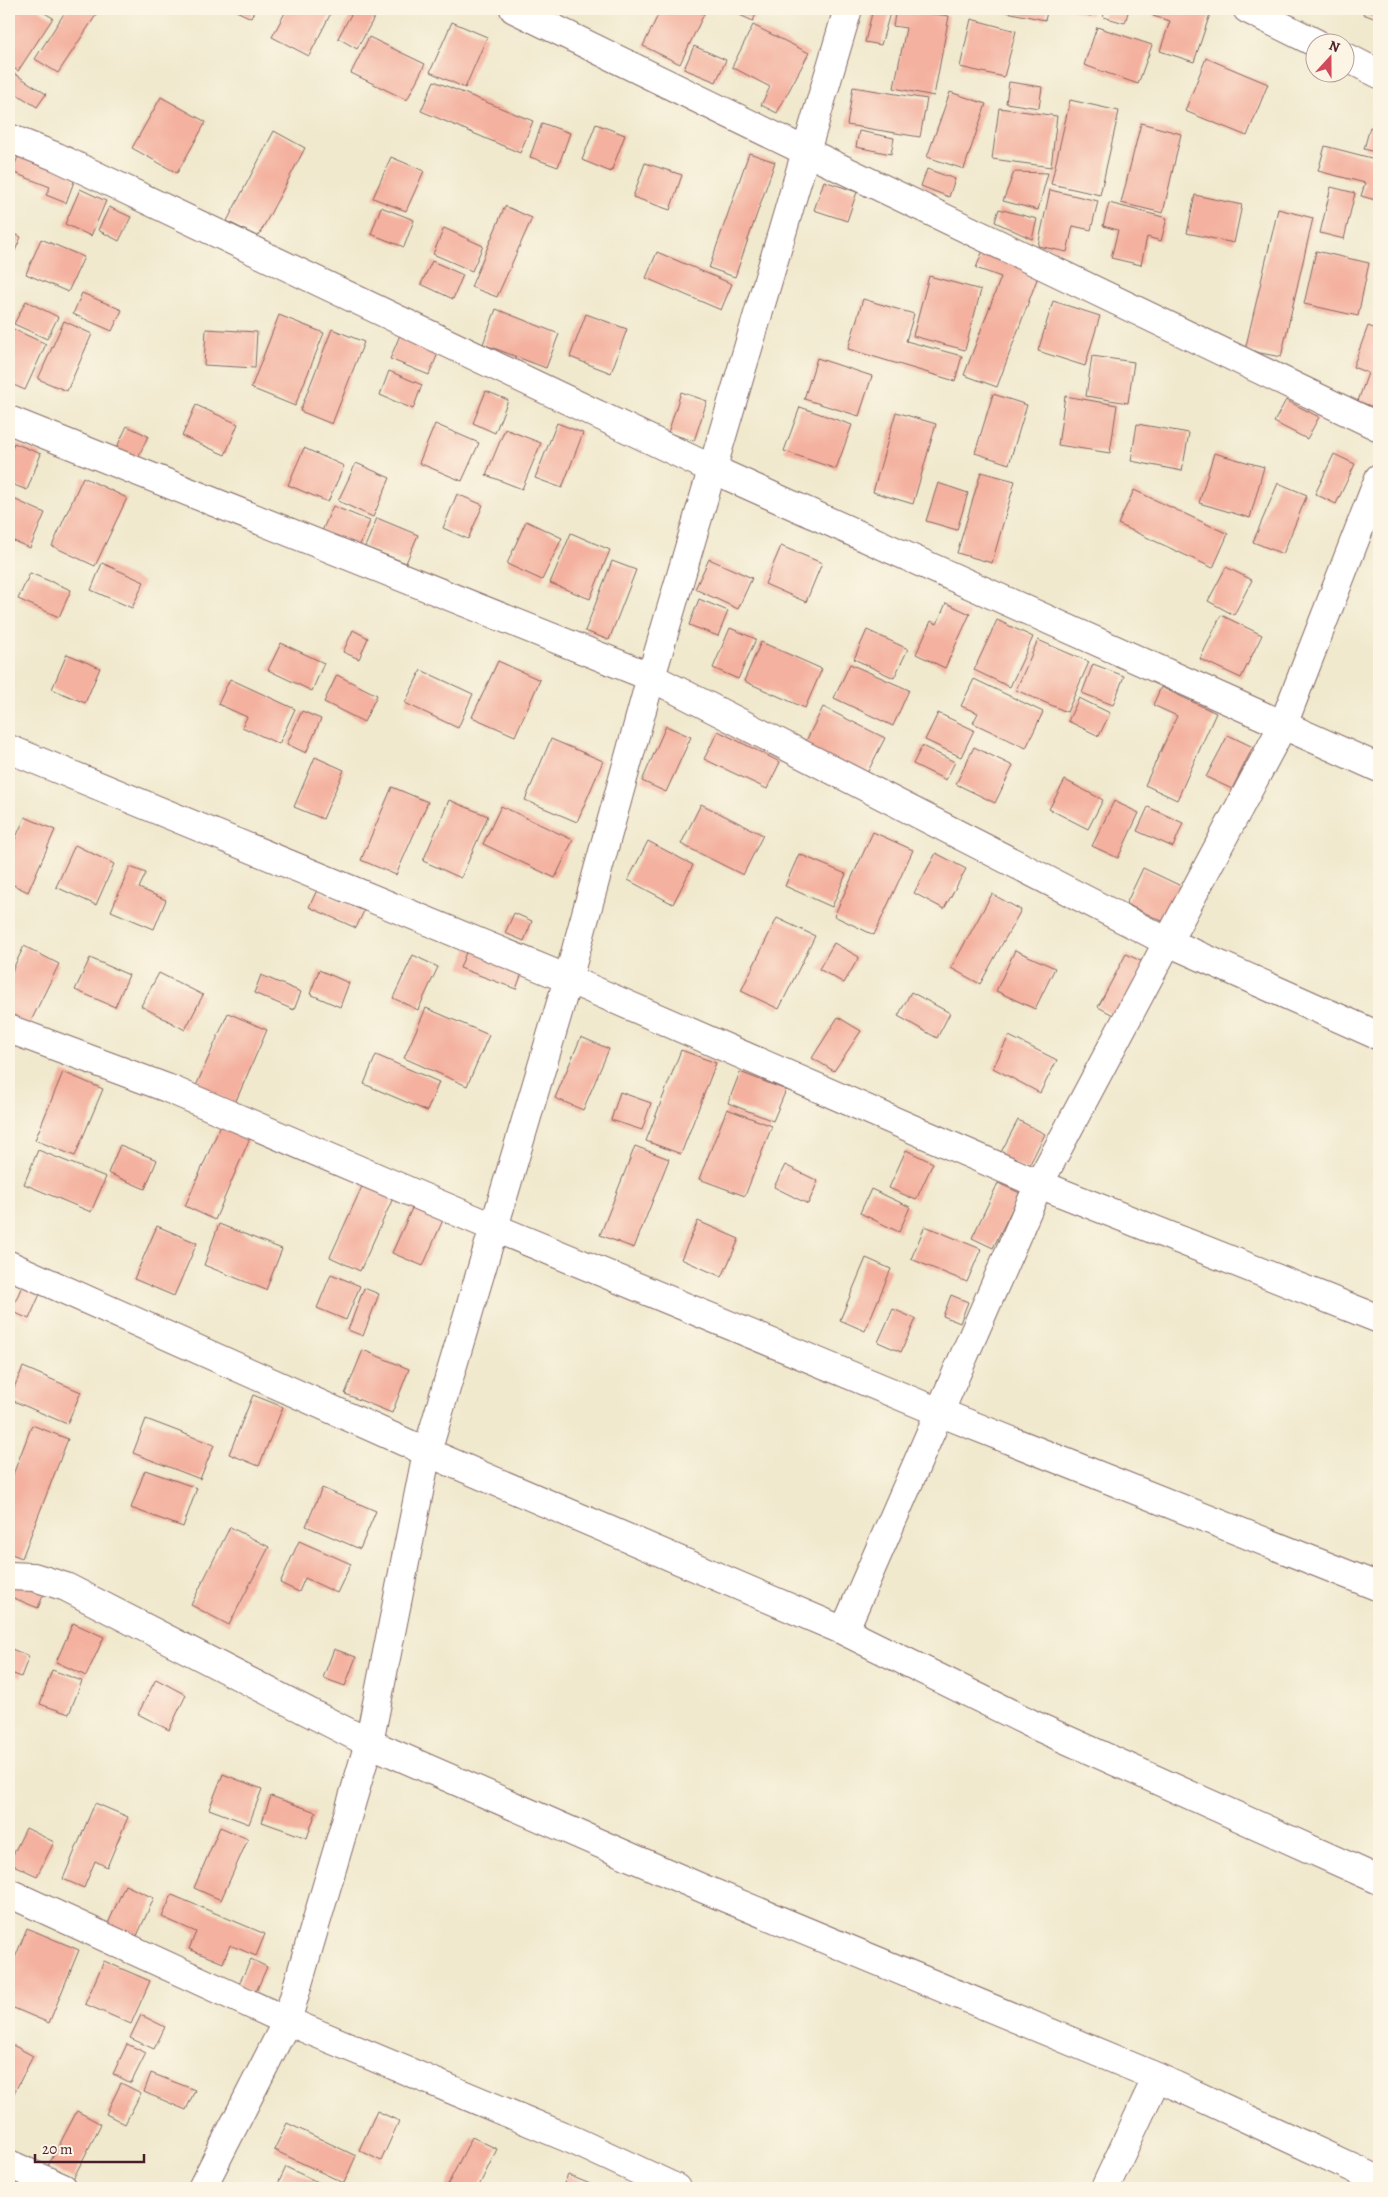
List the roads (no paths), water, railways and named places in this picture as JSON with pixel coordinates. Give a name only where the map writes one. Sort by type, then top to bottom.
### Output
[{"type":"street","points":[[514,9],[1379,427]]},
{"type":"street","points":[[202,2188],[287,2021],[369,1743],[427,1452],[568,979],[651,677],[848,9]]},
{"type":"street","points":[[1247,9],[1306,38]]},
{"type":"street","points":[[1356,62],[1379,74]]},
{"type":"street","points":[[9,138],[57,158],[712,470],[1379,768]]},
{"type":"street","points":[[9,420],[651,677],[1166,941],[1379,1036]]},
{"type":"street","points":[[844,1631],[1039,1184],[1166,941],[1283,725],[1379,478]]},
{"type":"street","points":[[9,749],[568,979],[1039,1184],[1379,1319]]},
{"type":"street","points":[[9,1029],[167,1088],[495,1228],[939,1412],[1379,1587]]},
{"type":"street","points":[[9,1265],[427,1452],[844,1631],[1034,1725],[1379,1880]]},
{"type":"street","points":[[9,1576],[34,1578],[66,1587],[369,1743],[704,1889],[1156,2077],[1379,2180]]},
{"type":"street","points":[[9,1893],[287,2021],[575,2140],[676,2188]]},
{"type":"street","points":[[1105,2188],[1156,2077]]},
{"type":"street","points":[[9,2164],[63,2188]]}]
